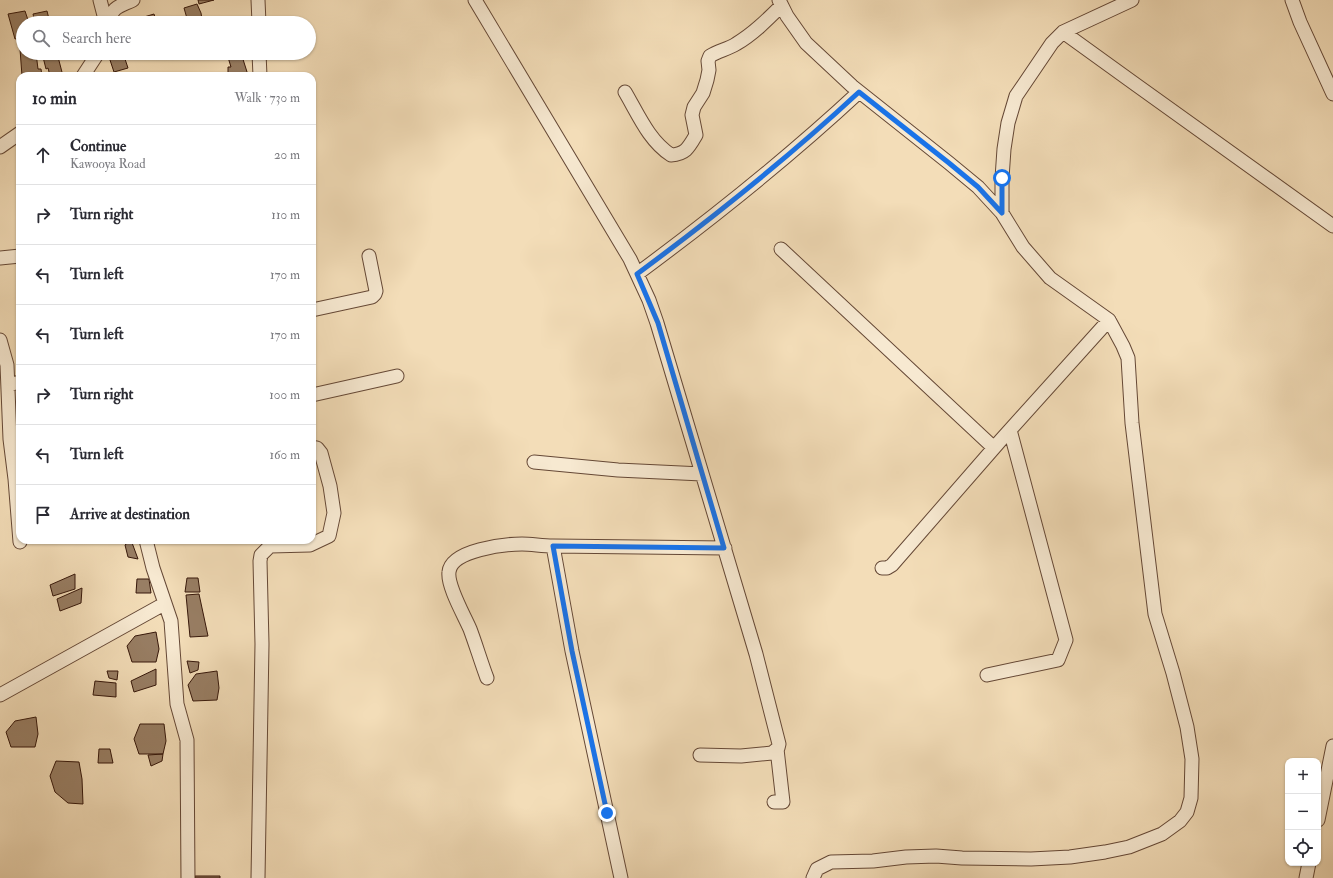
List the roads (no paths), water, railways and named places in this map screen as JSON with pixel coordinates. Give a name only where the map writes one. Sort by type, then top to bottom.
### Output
[{"type":"street","points":[[100,0],[105,16]]},
{"type":"street","points":[[110,16],[115,8],[133,0]]},
{"type":"street","points":[[258,0],[259,16]]},
{"type":"street","points":[[475,0],[630,259],[658,323],[758,662],[778,738],[779,746],[777,749],[783,802],[774,802]]},
{"type":"street","points":[[1002,213],[1004,149],[1008,123],[1016,96],[1052,43],[1063,32],[1132,0]]},
{"type":"street","points":[[1292,0],[1300,22],[1333,94]]},
{"type":"street","points":[[625,92],[655,143],[671,156],[678,155],[686,150],[696,135],[692,115],[694,107],[703,94],[709,70],[708,61],[710,56],[734,46],[748,36],[780,3],[787,16],[806,43],[859,92],[978,187],[1002,213],[1023,247],[1050,278],[1109,320],[1124,346],[1128,358],[1132,423],[1155,614],[1173,673],[1187,727],[1192,759],[1191,798],[1187,812],[1180,821],[1162,834],[1129,846],[1104,852],[1070,857],[1031,859],[928,856],[873,861],[830,862],[817,869],[813,878]]},
{"type":"street","points":[[1063,32],[1333,226]]},
{"type":"street","points":[[86,72],[93,60]]},
{"type":"street","points":[[259,60],[260,72]]},
{"type":"street","points":[[637,274],[685,239],[738,196],[828,121],[859,92]]},
{"type":"street","points":[[0,147],[16,137]]},
{"type":"street","points":[[780,249],[994,448]]},
{"type":"street","points":[[0,258],[16,256]]},
{"type":"street","points":[[316,309],[372,297],[375,294],[376,290],[369,256]]},
{"type":"street","points":[[882,568],[887,568],[892,565],[994,448],[1109,320]]},
{"type":"street","points":[[0,340],[14,383],[10,439],[16,473]]},
{"type":"street","points":[[316,393],[397,376]]},
{"type":"street","points":[[987,675],[1058,660],[1066,640],[1010,430]]},
{"type":"street","points":[[316,448],[321,453],[330,486],[334,513],[329,536],[316,542]]},
{"type":"street","points":[[534,462],[618,470],[702,474]]},
{"type":"street","points":[[147,544],[164,604],[171,621],[179,713],[185,728],[187,740],[188,878]]},
{"type":"street","points":[[258,878],[262,644],[260,561],[261,555],[270,546],[312,544]]},
{"type":"street","points":[[488,678],[470,630],[452,589],[448,573],[450,568],[459,558],[495,546],[521,544],[553,546],[724,548]]},
{"type":"street","points":[[553,546],[572,651],[621,878]]},
{"type":"street","points":[[0,695],[164,604]]},
{"type":"street","points":[[1321,805],[1333,746]]},
{"type":"street","points":[[700,755],[741,756],[772,753],[777,749]]},
{"type":"street","points":[[1306,878],[1309,866]]}]
